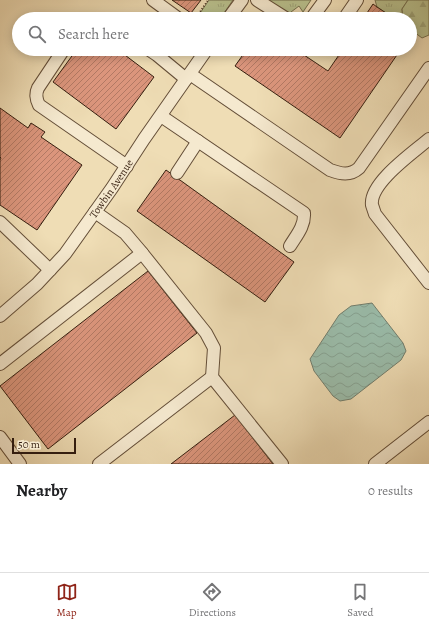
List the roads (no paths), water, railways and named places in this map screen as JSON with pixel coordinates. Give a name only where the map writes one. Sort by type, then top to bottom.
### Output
[{"type":"street","points":[[153,0],[169,12]]},
{"type":"street","points":[[233,12],[242,0]]},
{"type":"street","points":[[257,0],[276,12]]},
{"type":"street","points":[[316,12],[324,0]]},
{"type":"street","points":[[349,12],[357,0]]},
{"type":"street","points":[[59,56],[38,88],[36,99],[39,105],[127,166]]},
{"type":"street","points":[[158,56],[330,170],[346,174],[359,168],[429,68]]},
{"type":"street","name":"Towbin Avenue","points":[[0,316],[36,284],[65,254],[96,212],[202,56]]},
{"type":"street","points":[[160,116],[304,213],[302,228],[290,246]]},
{"type":"street","points":[[429,139],[384,178],[374,194],[372,205],[376,214],[429,283]]},
{"type":"street","points":[[178,173],[198,141]]},
{"type":"street","points":[[96,212],[125,233],[206,332],[214,348],[212,377],[282,464]]},
{"type":"street","points":[[0,222],[50,270]]},
{"type":"street","points":[[0,364],[142,253]]},
{"type":"street","points":[[100,464],[212,377]]},
{"type":"street","points":[[375,464],[429,422]]},
{"type":"street","points":[[0,437],[20,464]]},
{"type":"water","points":[[372,303],[403,343],[406,351],[401,360],[351,399],[340,401],[333,396],[314,371],[310,359],[339,315],[351,306]]}]
